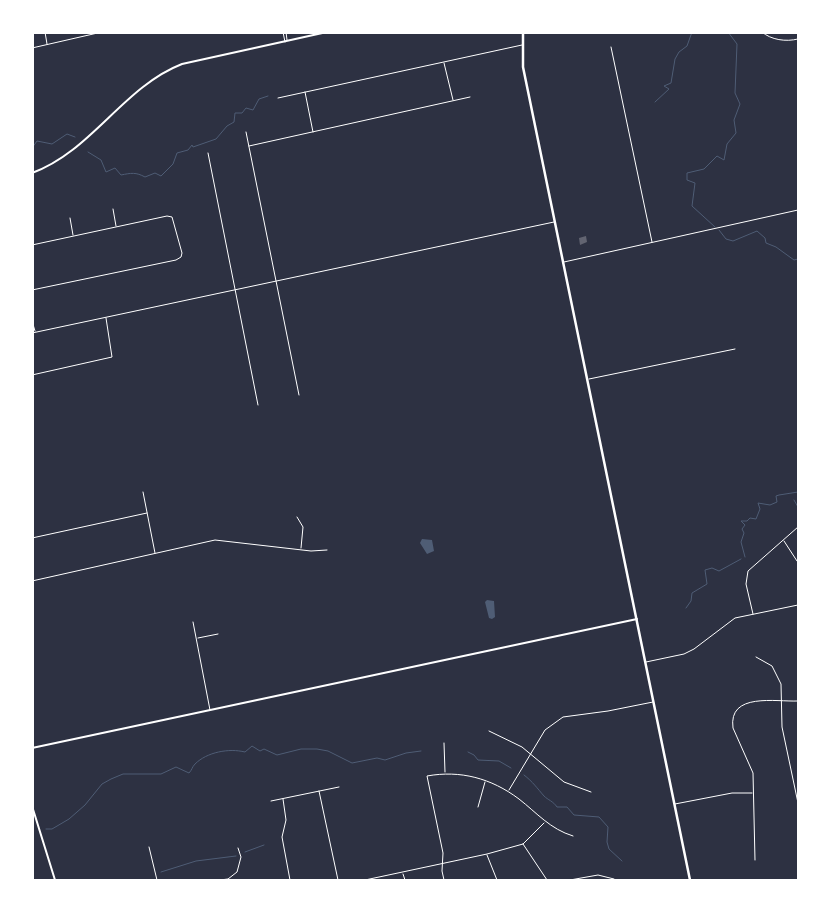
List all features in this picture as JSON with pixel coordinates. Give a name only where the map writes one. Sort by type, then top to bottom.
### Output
[{"type":"main road","points":[[523,32],[523,67],[690,880]]},
{"type":"street","points":[[45,32],[48,44]]},
{"type":"street","points":[[32,48],[102,32]]},
{"type":"street","points":[[283,32],[286,41]]},
{"type":"street","points":[[286,32],[286,41]]},
{"type":"street","points":[[32,173],[49,167],[70,154],[150,80],[165,70],[182,64],[327,32]]},
{"type":"street","points":[[762,32],[774,38],[790,41],[798,39]]},
{"type":"street","points":[[278,98],[523,45]]},
{"type":"street","points":[[611,47],[652,243]]},
{"type":"street","points":[[444,62],[453,101]]},
{"type":"street","points":[[304,92],[313,132]]},
{"type":"street","points":[[249,146],[470,97]]},
{"type":"street","points":[[246,132],[299,395]]},
{"type":"street","points":[[208,153],[258,405]]},
{"type":"street","points":[[112,209],[116,227]]},
{"type":"street","points":[[563,263],[798,210]]},
{"type":"street","points":[[32,245],[172,217],[175,222],[181,257],[176,260],[32,290]]},
{"type":"street","points":[[70,218],[74,236]]},
{"type":"street","points":[[32,333],[235,292],[554,222]]},
{"type":"street","points":[[32,375],[112,357],[106,318]]},
{"type":"street","points":[[32,321],[36,332]]},
{"type":"street","points":[[587,380],[735,350]]},
{"type":"street","points":[[143,492],[155,554]]},
{"type":"street","points":[[32,538],[147,513]]},
{"type":"street","points":[[297,517],[304,527],[301,549]]},
{"type":"street","points":[[753,615],[746,576],[750,568],[798,527]]},
{"type":"street","points":[[32,581],[215,540],[319,552],[327,550]]},
{"type":"street","points":[[783,541],[796,561]]},
{"type":"street","points":[[646,662],[684,654],[694,649],[735,618],[798,605]]},
{"type":"street","points":[[32,748],[636,619]]},
{"type":"street","points":[[193,622],[210,711]]},
{"type":"street","points":[[197,638],[218,634]]},
{"type":"street","points":[[756,657],[772,666],[781,684],[782,727],[798,803]]},
{"type":"street","points":[[755,860],[753,773],[733,728],[732,720],[737,709],[747,702],[798,701]]},
{"type":"street","points":[[508,792],[545,730],[563,717],[653,702]]},
{"type":"street","points":[[489,731],[512,741],[564,782],[591,792]]},
{"type":"street","points":[[444,743],[445,773]]},
{"type":"street","points":[[444,880],[443,853],[427,776],[445,773],[466,774],[485,781],[508,792],[544,822],[573,836]]},
{"type":"street","points":[[478,807],[485,781]]},
{"type":"street","points":[[271,801],[339,787]]},
{"type":"street","points":[[319,791],[338,880]]},
{"type":"street","points":[[674,804],[732,793],[754,793]]},
{"type":"street","points":[[283,799],[286,820],[282,837],[290,880]]},
{"type":"street","points":[[32,806],[55,880]]},
{"type":"street","points":[[365,880],[487,854],[523,844],[544,822]]},
{"type":"street","points":[[523,844],[527,853],[547,880]]},
{"type":"street","points":[[149,847],[157,880]]},
{"type":"street","points":[[220,880],[228,879],[237,872],[241,857],[238,848]]},
{"type":"street","points":[[487,854],[497,880]]},
{"type":"street","points":[[403,873],[405,880]]},
{"type":"street","points":[[570,880],[598,875],[614,878]]},
{"type":"water","points":[[422,539],[432,540],[434,551],[427,554],[420,543]]},
{"type":"water","points":[[487,600],[494,601],[495,617],[492,619],[489,618],[485,602]]},
{"type":"building","points":[[586,236],[587,242],[580,245],[579,238]]},
{"type":"waterway","points":[[655,102],[669,89],[664,86],[671,83],[675,59],[679,52],[687,46],[692,32]]},
{"type":"waterway","points":[[715,227],[692,206],[695,183],[687,180],[687,173],[704,169],[717,156],[724,160],[727,144],[736,133],[734,120],[740,104],[735,93],[737,44],[728,32]]},
{"type":"waterway","points":[[88,152],[101,160],[106,172],[115,168],[121,175],[133,173],[145,177],[155,173],[161,176],[173,164],[177,153],[188,150],[192,145],[193,147],[216,139],[227,126],[234,122],[235,113],[242,113],[246,108],[253,110],[259,99],[268,96]]},
{"type":"waterway","points":[[32,148],[37,141],[52,144],[67,134],[75,137]]},
{"type":"waterway","points":[[719,230],[726,239],[733,241],[757,231],[765,238],[766,243],[776,247],[794,260],[798,259]]},
{"type":"waterway","points":[[745,557],[741,542],[744,533],[742,529],[745,525],[741,521],[747,521],[750,518],[756,519],[760,509],[758,503],[770,505],[777,502],[776,496],[798,492]]},
{"type":"waterway","points":[[794,500],[798,507]]},
{"type":"waterway","points":[[686,608],[691,601],[692,593],[707,584],[705,570],[712,568],[719,571],[741,559]]},
{"type":"waterway","points":[[46,829],[52,829],[69,819],[85,805],[102,784],[111,779],[123,774],[161,774],[176,767],[189,773],[200,760],[218,752],[245,752],[252,746],[260,751],[264,749],[277,755],[301,749],[317,749],[328,751],[352,763],[377,758],[385,760],[406,753],[421,751]]},
{"type":"waterway","points":[[468,752],[478,760],[499,761],[511,768]]},
{"type":"waterway","points":[[524,775],[557,807],[567,807],[574,815],[599,817],[608,827],[607,842],[609,849],[622,861]]},
{"type":"waterway","points":[[245,852],[264,845]]},
{"type":"waterway","points":[[161,872],[196,861],[236,856]]}]
